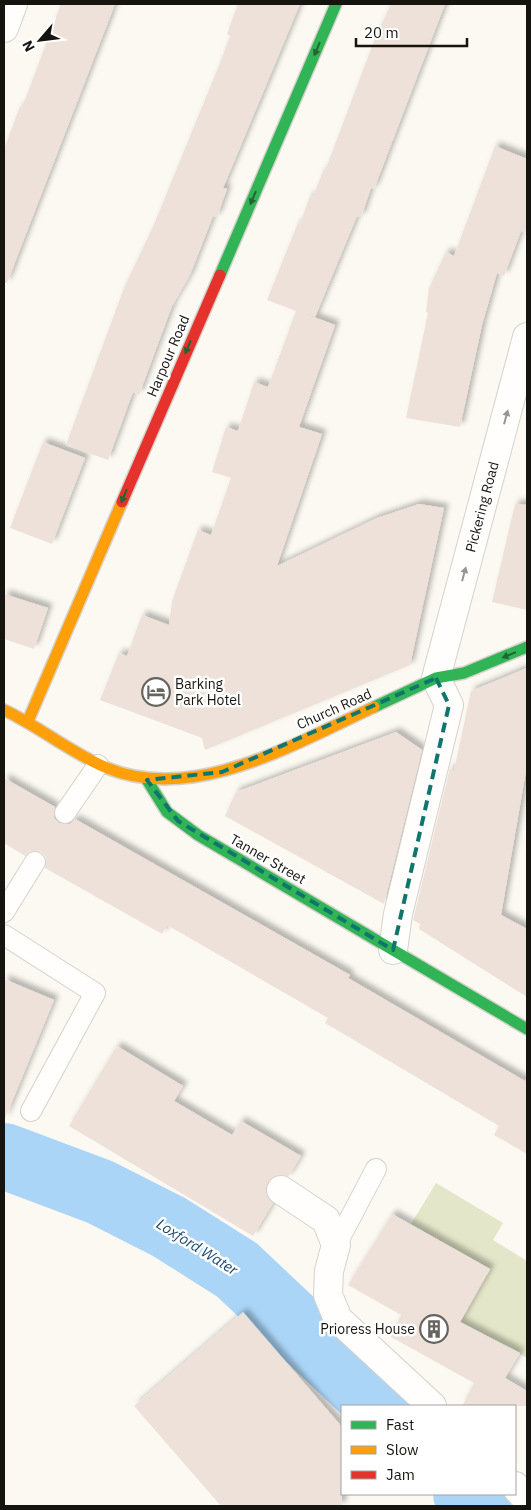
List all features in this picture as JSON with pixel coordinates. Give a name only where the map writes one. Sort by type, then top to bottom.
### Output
[{"type":"street","points":[[4,28],[14,4]]},
{"type":"street","name":"Harpour Road","points":[[28,721],[336,4]]},
{"type":"street","name":"Pickering Road","points":[[436,678],[527,337]]},
{"type":"street","name":"Church Road","points":[[147,780],[222,772],[266,756],[436,678],[464,673],[527,647]]},
{"type":"street","points":[[393,950],[398,914],[449,705],[436,678]]},
{"type":"street","points":[[4,710],[28,721],[60,743],[98,765],[147,780]]},
{"type":"street","name":"Tanner Street","points":[[147,780],[167,812],[178,821],[527,1029]]},
{"type":"street","points":[[281,1190],[326,1220],[336,1245],[329,1271],[328,1295],[338,1319],[368,1349],[431,1405]]},
{"type":"street","points":[[516,1487],[527,1500]]},
{"type":"lane","points":[[65,813],[98,765]]},
{"type":"lane","points":[[4,912],[35,862]]},
{"type":"lane","points":[[4,935],[95,993],[31,1111]]},
{"type":"lane","points":[[336,1245],[376,1169]]},
{"type":"highlighted area","points":[[436,678],[449,705],[393,950],[178,821],[147,780],[222,772]]},
{"type":"green space","points":[[436,1183],[503,1223],[493,1240],[527,1261],[527,1358],[460,1322],[490,1269],[411,1224]]},
{"type":"building","points":[[61,4],[115,4],[7,283],[4,283],[4,149],[20,107],[22,108]]},
{"type":"building","points":[[238,4],[300,4],[223,188],[227,189],[217,217],[213,216],[190,275],[172,306],[139,395],[133,392],[108,460],[66,445],[124,288],[153,227],[218,68],[230,36],[227,34]]},
{"type":"building","points":[[391,4],[445,4],[374,189],[371,188],[361,217],[357,216],[315,317],[303,313],[335,325],[299,427],[322,434],[277,566],[377,518],[419,504],[444,508],[410,665],[205,750],[202,738],[100,700],[119,653],[127,656],[142,615],[169,625],[172,601],[198,530],[211,535],[231,478],[212,472],[226,427],[238,431],[254,382],[268,387],[296,311],[267,300],[310,196],[313,197],[323,171],[325,171],[376,36]]},
{"type":"building","points":[[495,146],[527,159],[527,233],[521,231],[504,276],[497,273],[482,325],[460,427],[406,418],[428,313],[426,312],[429,288],[446,252],[454,256]]},
{"type":"building","points":[[43,442],[85,458],[52,544],[10,528]]},
{"type":"building","points":[[515,504],[527,505],[527,610],[492,602]]},
{"type":"building","points":[[4,594],[48,608],[34,649],[4,639]]},
{"type":"building","points":[[527,668],[527,765],[501,915],[527,929],[527,997],[419,929],[420,924],[413,920],[450,768],[454,771],[471,691]]},
{"type":"building","points":[[396,732],[422,750],[384,904],[225,816],[236,792]]},
{"type":"building","points":[[4,778],[55,807],[54,818],[59,823],[70,824],[75,819],[350,975],[348,978],[525,1081],[527,1078],[527,1154],[494,1135],[499,1126],[325,1023],[328,1018],[167,925],[162,934],[45,868],[46,857],[41,852],[30,851],[25,856],[4,843]]},
{"type":"building","points":[[4,979],[54,1000],[4,1121]]},
{"type":"building","points":[[117,1046],[183,1086],[174,1101],[232,1135],[241,1121],[301,1156],[288,1177],[275,1176],[268,1182],[267,1196],[273,1203],[253,1236],[69,1126]]},
{"type":"building","name":"Prioress House","points":[[392,1214],[490,1269],[460,1322],[520,1353],[505,1378],[527,1391],[527,1406],[463,1405],[474,1383],[391,1337],[401,1315],[348,1285]]},
{"type":"building","points":[[243,1312],[341,1426],[342,1506],[221,1506],[134,1406]]},
{"type":"waterway","name":"Loxford Water","points":[[4,1156],[100,1192],[169,1227],[237,1270],[380,1405]]},
{"type":"waterway","name":"Loxford Water","points":[[467,1495],[478,1506]]},
{"type":"traffic: fast","points":[[220,275],[336,4]]},
{"type":"traffic: fast","points":[[374,707],[436,678],[464,673],[527,647]]},
{"type":"traffic: fast","points":[[147,780],[167,812],[198,835],[527,1029]]},
{"type":"traffic: slow","points":[[28,721],[122,502]]},
{"type":"traffic: slow","points":[[4,710],[107,768],[140,777],[174,779],[209,774],[278,752],[374,707]]},
{"type":"traffic: jam","points":[[122,502],[220,275]]},
{"type":"place","name":"Barking Park Hotel","points":[[156,692]]},
{"type":"place","name":"Prioress House","points":[[434,1329]]}]
